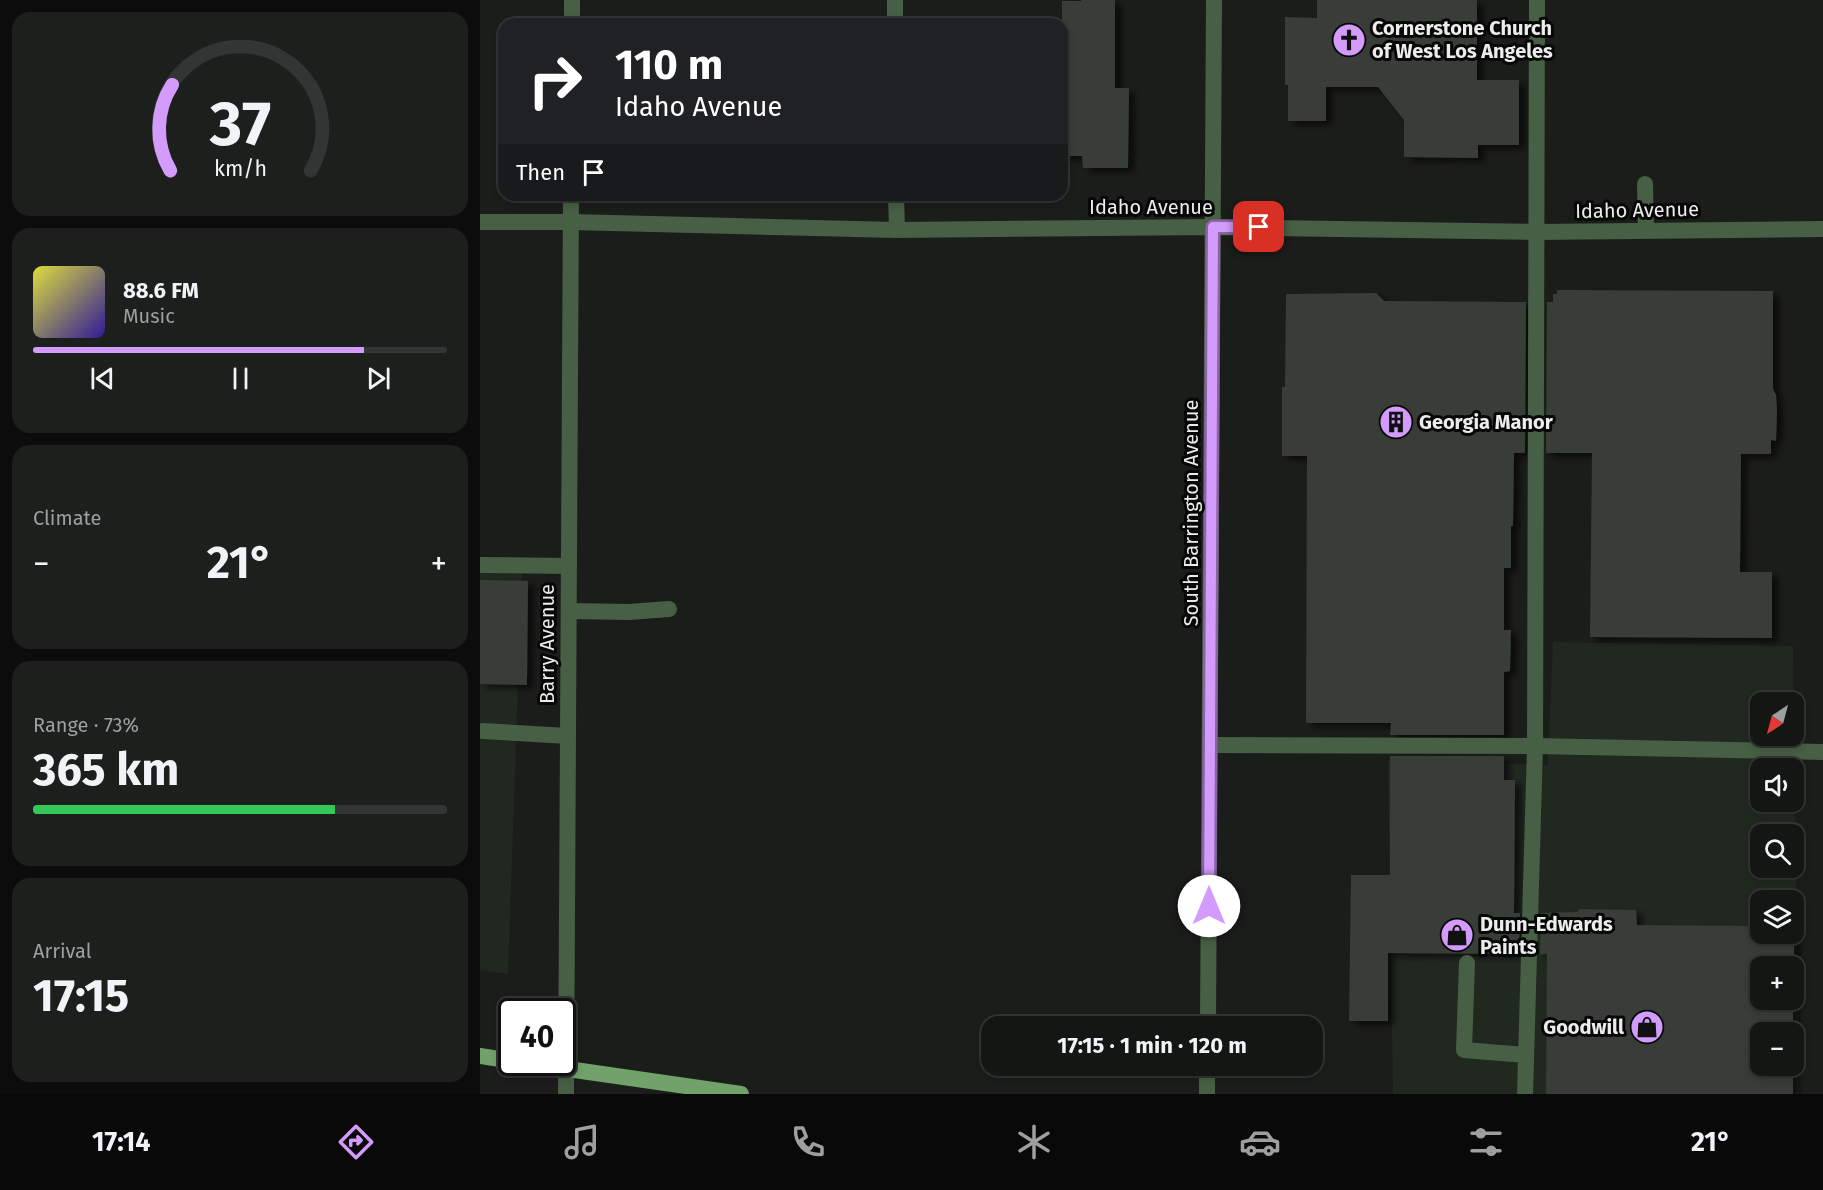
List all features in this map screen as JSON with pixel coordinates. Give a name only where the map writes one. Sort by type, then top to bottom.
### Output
[{"type":"main road","points":[[480,1056],[498,1059]]},
{"type":"main road","points":[[576,1070],[741,1094]]},
{"type":"street","points":[[572,0],[572,18]]},
{"type":"street","points":[[895,0],[895,18]]},
{"type":"street","name":"South Barrington Avenue","points":[[1208,1016],[1214,0]]},
{"type":"street","points":[[1525,1094],[1535,746],[1537,0]]},
{"type":"street","points":[[1645,184],[1646,230]]},
{"type":"street","name":"Barry Avenue","points":[[566,998],[571,201]]},
{"type":"street","points":[[896,201],[897,230]]},
{"type":"street","name":"Idaho Avenue","points":[[480,222],[897,230],[1213,227],[1536,232],[1823,229]]},
{"type":"street","points":[[480,565],[569,566]]},
{"type":"street","points":[[569,611],[629,612],[669,609]]},
{"type":"street","points":[[483,731],[568,736]]},
{"type":"street","points":[[1210,745],[1535,746],[1823,752]]},
{"type":"street","points":[[1467,963],[1464,1050],[1527,1054]]},
{"type":"street","name":"Barry Avenue","points":[[566,1076],[566,1094]]},
{"type":"street","points":[[1207,1094],[1208,1076]]},
{"type":"shaded area","points":[[522,567],[508,974],[480,970],[480,568]]},
{"type":"shaded area","points":[[1553,642],[1793,646],[1794,692],[1750,692],[1750,746],[1794,746],[1794,758],[1750,758],[1750,812],[1795,812],[1795,824],[1750,824],[1750,878],[1796,878],[1796,890],[1750,890],[1750,944],[1797,944],[1797,956],[1750,956],[1750,1010],[1798,1010],[1798,1022],[1750,1022],[1750,1076],[1799,1076],[1799,1094],[1393,1094],[1388,761],[1548,765]]},
{"type":"building","points":[[1115,0],[1115,88],[1129,88],[1128,168],[1083,168],[1082,156],[1068,156],[1068,18],[1062,18],[1062,1]]},
{"type":"building","points":[[1317,0],[1477,0],[1477,80],[1519,80],[1519,145],[1478,145],[1478,158],[1404,157],[1404,120],[1378,87],[1326,87],[1326,121],[1288,121],[1288,85],[1285,85],[1285,17],[1317,18]]},
{"type":"building","points":[[1557,290],[1773,291],[1773,389],[1776,395],[1777,410],[1776,441],[1771,440],[1771,454],[1741,454],[1740,572],[1772,572],[1772,638],[1590,637],[1592,453],[1546,453],[1547,302],[1553,302],[1553,294],[1557,294]]},
{"type":"building","points":[[1376,293],[1384,301],[1526,302],[1525,453],[1514,453],[1511,568],[1504,568],[1504,630],[1511,630],[1510,671],[1504,672],[1504,735],[1390,735],[1391,723],[1306,723],[1307,456],[1282,456],[1286,294]]},
{"type":"building","points":[[480,580],[528,581],[527,685],[480,684]]},
{"type":"building","points":[[1390,756],[1504,756],[1504,780],[1515,780],[1514,913],[1520,913],[1519,954],[1388,953],[1388,1021],[1349,1021],[1351,875],[1390,875]]},
{"type":"building","points":[[1579,909],[1636,910],[1637,925],[1750,926],[1750,944],[1794,944],[1794,956],[1750,956],[1750,1010],[1793,1010],[1793,1022],[1750,1022],[1750,1076],[1793,1076],[1793,1094],[1546,1094],[1547,954],[1540,954],[1541,913],[1578,912]]},
{"type":"place","name":"Cornerstone Church of West Los Angeles","points":[[1349,40]]},
{"type":"place","name":"Georgia Manor","points":[[1396,422]]},
{"type":"place","name":"Dunn-Edwards Paints","points":[[1457,935]]},
{"type":"place","name":"Goodwill","points":[[1647,1027]]},
{"type":"route","points":[[1209,906],[1213,227],[1259,227]]}]
